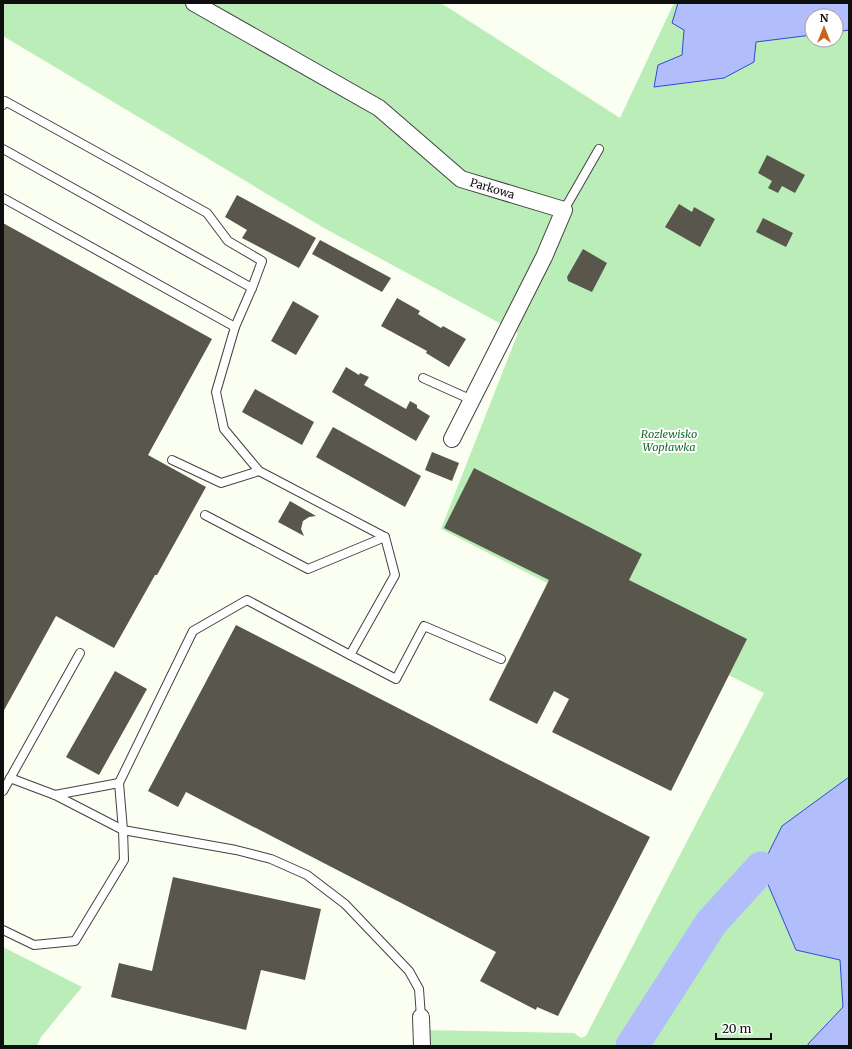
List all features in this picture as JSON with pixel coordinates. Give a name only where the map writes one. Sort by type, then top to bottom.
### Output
[{"type":"street","name":"Parkowa","points":[[194,3],[379,108],[461,179],[564,210]]},
{"type":"street","points":[[452,439],[544,256],[564,210]]},
{"type":"street","points":[[421,1017],[422,1046]]},
{"type":"lane","points":[[3,105],[5,101],[207,213],[228,241],[262,261],[235,327],[216,392],[224,429],[259,471],[385,537],[395,575],[350,655]]},
{"type":"lane","points":[[3,149],[252,288]]},
{"type":"lane","points":[[564,210],[599,149]]},
{"type":"lane","points":[[3,198],[235,327]]},
{"type":"lane","points":[[422,378],[472,400]]},
{"type":"lane","points":[[172,460],[221,483],[259,471]]},
{"type":"lane","points":[[205,515],[308,569],[385,537]]},
{"type":"lane","points":[[3,930],[34,945],[74,941],[124,860],[124,830],[119,783],[193,631],[247,600],[396,679],[424,626],[501,659]]},
{"type":"lane","points":[[3,791],[80,652]]},
{"type":"lane","points":[[10,778],[55,795],[124,830],[236,850],[271,859],[307,875],[344,904],[409,971],[419,989],[421,1017]]},
{"type":"lane","points":[[55,795],[119,783]]},
{"type":"green space","name":"Rozlewisko Wopławka","points":[[3,3],[441,3],[620,118],[674,3],[849,3],[849,1046],[419,1046],[420,1030],[574,1033],[581,1038],[586,1036],[764,693],[441,529],[518,333],[324,228],[3,36]]},
{"type":"green space","points":[[3,947],[82,987],[41,1037],[37,1046],[3,1046]]},
{"type":"water","points":[[678,3],[849,3],[849,30],[844,31],[844,8],[804,8],[804,36],[756,42],[754,62],[724,78],[654,87],[658,65],[682,55],[684,30],[672,23]]},
{"type":"water","points":[[849,777],[849,1046],[808,1046],[808,1044],[843,1007],[840,960],[796,950],[761,868],[782,826]]},
{"type":"building","points":[[767,155],[805,175],[795,193],[782,186],[778,193],[768,188],[772,181],[758,173]]},
{"type":"building","points":[[237,195],[316,238],[299,268],[242,238],[247,230],[225,217]]},
{"type":"building","points":[[679,204],[692,212],[694,207],[715,219],[700,247],[665,227]]},
{"type":"building","points":[[763,218],[793,233],[786,247],[756,232]]},
{"type":"building","points":[[3,223],[212,339],[148,455],[206,487],[157,575],[155,575],[114,648],[56,616],[3,712]]},
{"type":"building","points":[[320,240],[391,278],[382,292],[312,254]]},
{"type":"building","points":[[583,249],[607,263],[592,292],[568,281],[567,277]]},
{"type":"building","points":[[397,298],[420,311],[418,314],[441,328],[443,326],[466,339],[449,367],[426,353],[427,351],[381,326]]},
{"type":"building","points":[[293,301],[319,316],[296,355],[271,341]]},
{"type":"building","points":[[346,367],[359,375],[360,373],[369,377],[364,385],[406,409],[410,401],[417,405],[417,408],[430,416],[416,441],[332,392]]},
{"type":"building","points":[[255,389],[314,422],[302,445],[242,412]]},
{"type":"building","points":[[333,427],[421,476],[405,507],[316,457]]},
{"type":"building","points":[[432,452],[459,463],[452,481],[425,470]]},
{"type":"building","points":[[474,468],[642,554],[629,580],[747,639],[671,791],[552,732],[569,699],[554,691],[537,724],[489,700],[549,580],[444,528]]},
{"type":"building","points":[[290,501],[316,516],[309,517],[303,521],[301,529],[304,536],[278,522]]},
{"type":"building","points":[[236,625],[650,837],[558,1016],[537,1007],[536,1010],[480,981],[496,952],[186,792],[178,807],[148,791]]},
{"type":"building","points":[[115,671],[147,689],[99,775],[66,757]]},
{"type":"building","points":[[173,877],[321,909],[305,980],[261,970],[246,1030],[111,997],[119,963],[152,971]]},
{"type":"waterway","points":[[632,1046],[711,923],[761,868]]}]
